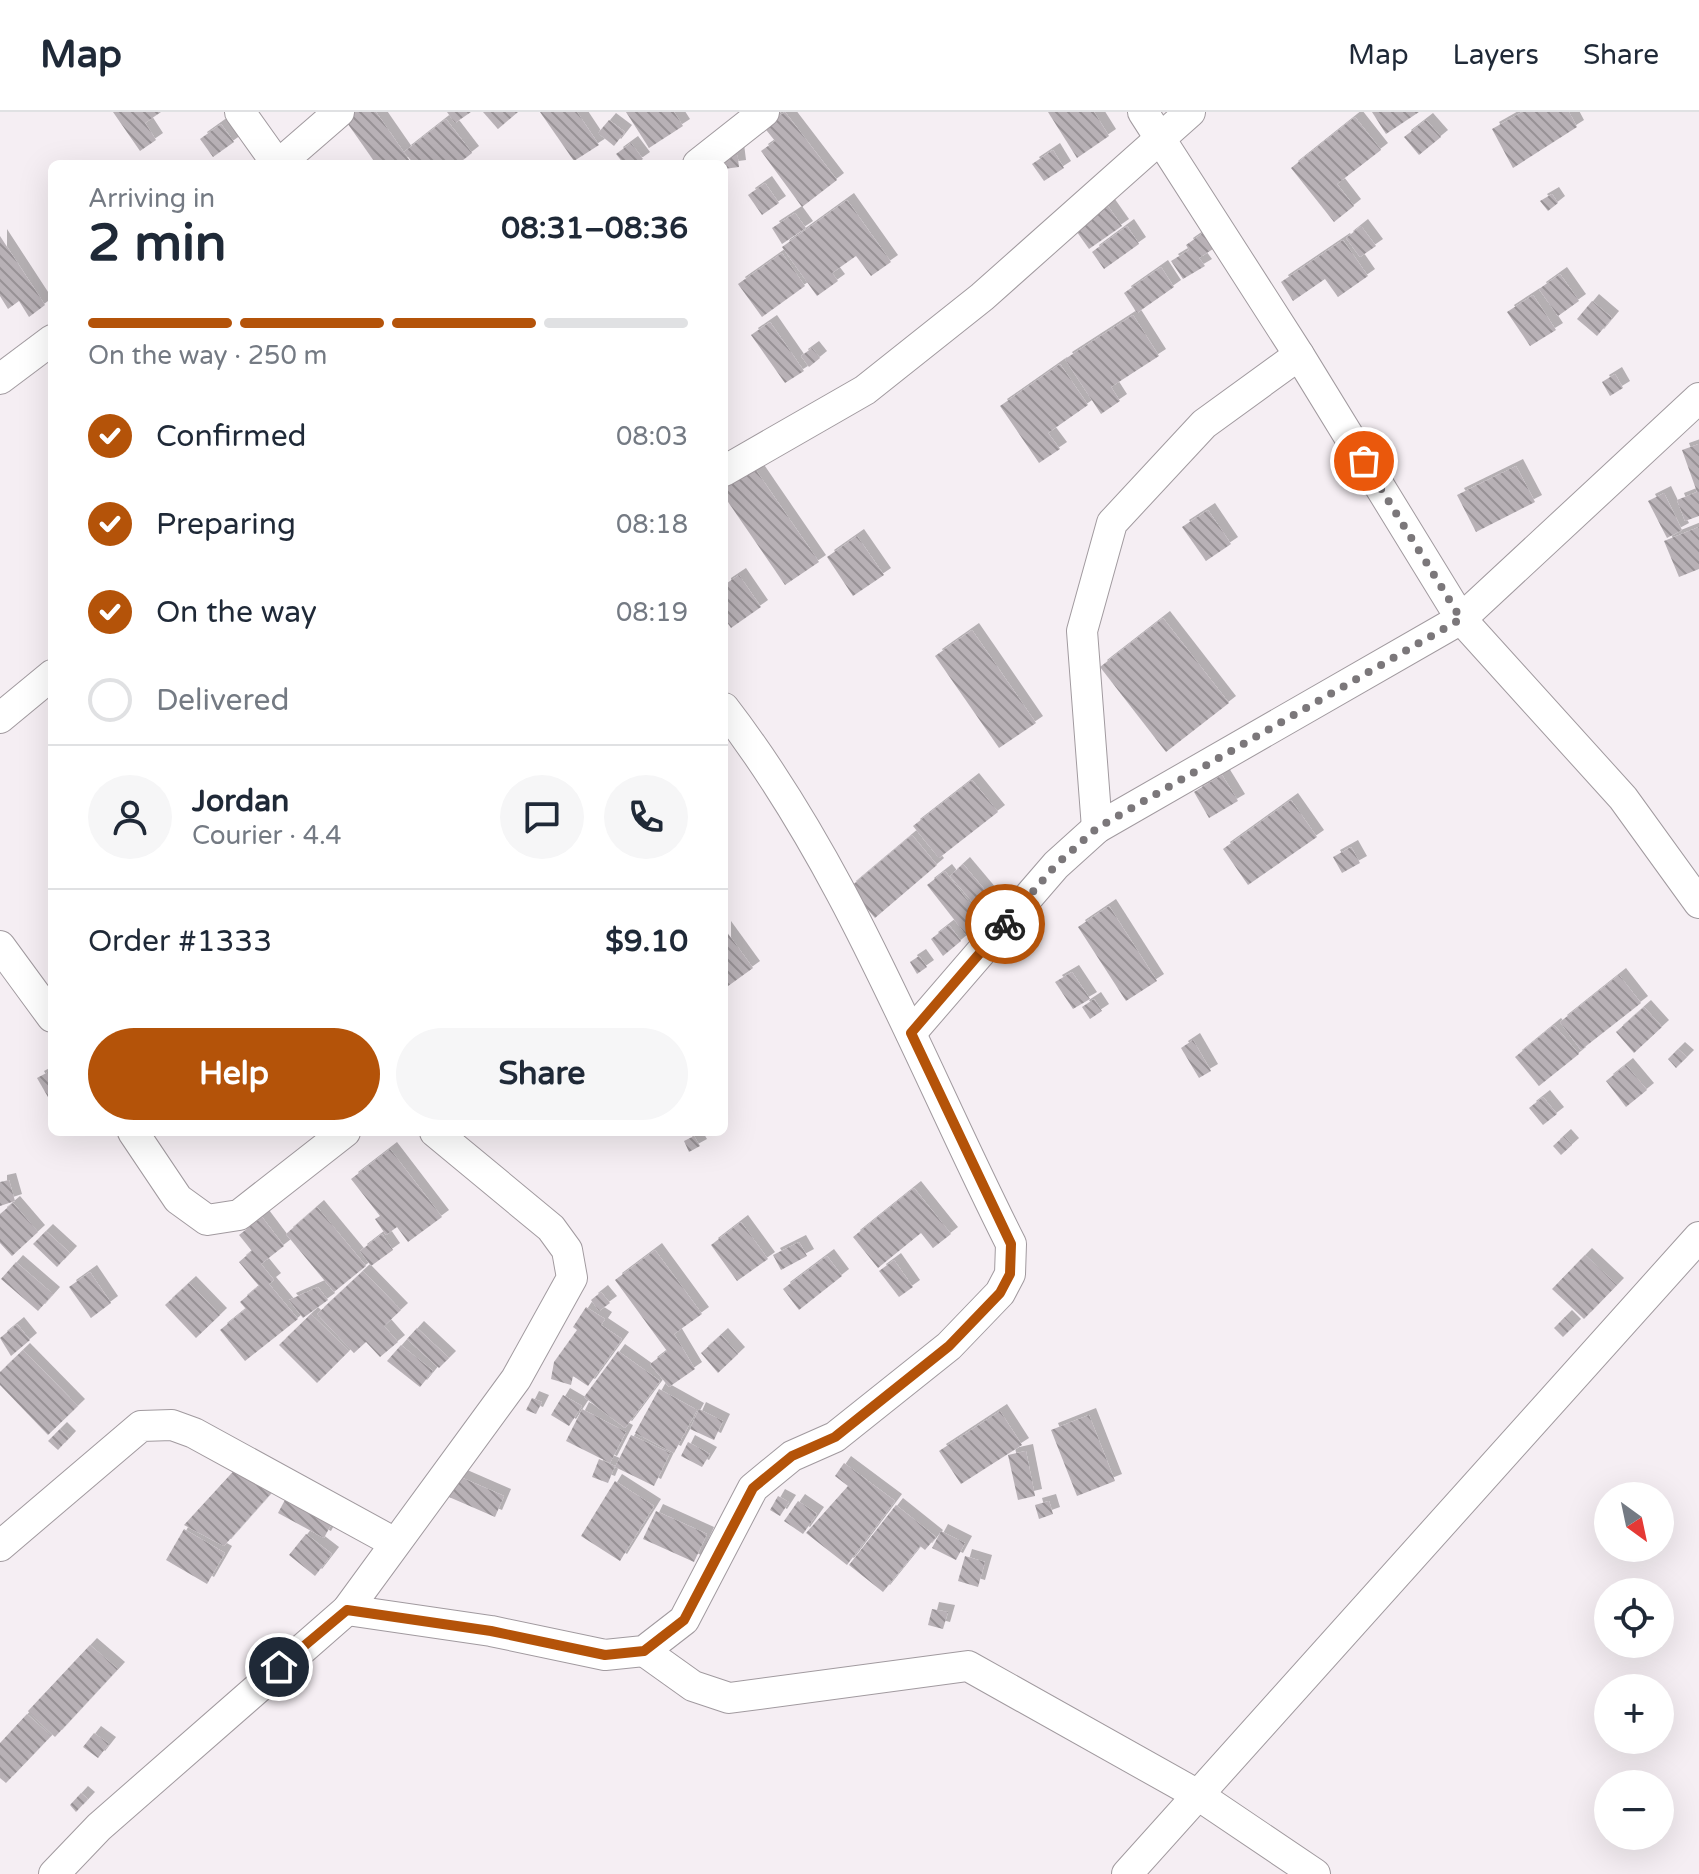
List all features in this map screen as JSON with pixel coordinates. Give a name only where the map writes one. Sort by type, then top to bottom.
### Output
[{"type":"street","points":[[240,112],[275,160]]},
{"type":"street","points":[[283,160],[339,112]]},
{"type":"street","points":[[703,160],[764,112]]},
{"type":"street","points":[[1143,112],[1299,355],[1461,619],[1623,798],[1699,903]]},
{"type":"street","points":[[728,469],[865,390],[982,297],[1190,112]]},
{"type":"street","points":[[0,379],[48,343]]},
{"type":"street","points":[[1097,828],[1082,631],[1112,523],[1204,424],[1299,355]]},
{"type":"street","points":[[911,1033],[1056,865],[1097,828],[1461,619],[1699,398]]},
{"type":"street","points":[[0,718],[48,678]]},
{"type":"street","points":[[347,1610],[491,1631],[605,1655],[644,1651],[684,1620],[753,1488],[792,1456],[835,1437],[949,1346],[1000,1293],[1010,1274],[1011,1244],[911,1033],[839,890],[760,759],[728,714]]},
{"type":"street","points":[[0,946],[48,1012]]},
{"type":"street","points":[[136,1136],[178,1199],[207,1220],[239,1215],[340,1136]]},
{"type":"street","points":[[54,1874],[99,1827],[347,1610],[516,1379],[572,1278],[567,1250],[551,1228],[440,1136]]},
{"type":"street","points":[[1127,1874],[1699,1237]]},
{"type":"street","points":[[0,1546],[141,1426],[172,1425],[194,1433],[395,1543]]},
{"type":"street","points":[[644,1651],[693,1686],[729,1698],[968,1666],[1198,1795],[1315,1874]]},
{"type":"building","points":[[113,112],[161,112],[145,123],[156,140],[140,151]]},
{"type":"building","points":[[350,112],[376,112],[409,160],[373,160],[343,117]]},
{"type":"building","points":[[447,112],[471,112],[455,123]]},
{"type":"building","points":[[483,112],[518,112],[498,129]]},
{"type":"building","points":[[540,112],[577,112],[599,145],[573,160]]},
{"type":"building","points":[[626,112],[674,112],[683,126],[649,148]]},
{"type":"building","points":[[785,112],[837,180],[802,207],[761,151],[775,141],[763,126]]},
{"type":"building","points":[[1048,112],[1094,112],[1109,136],[1077,158]]},
{"type":"building","points":[[1372,112],[1419,112],[1386,134]]},
{"type":"building","points":[[1522,112],[1569,112],[1577,127],[1513,168],[1492,129]]},
{"type":"building","points":[[1355,117],[1381,150],[1337,184],[1354,206],[1334,222],[1291,168]]},
{"type":"building","points":[[446,119],[472,153],[463,160],[411,160],[404,152]]},
{"type":"building","points":[[609,120],[625,132],[614,146],[598,133]]},
{"type":"building","points":[[1426,120],[1441,137],[1419,155],[1404,137]]},
{"type":"building","points":[[221,124],[234,142],[213,157],[200,139]]},
{"type":"building","points":[[631,143],[643,159],[621,160],[616,154]]},
{"type":"building","points":[[1053,150],[1064,168],[1044,181],[1032,164]]},
{"type":"building","points":[[737,151],[739,167],[728,168],[726,160]]},
{"type":"building","points":[[765,183],[779,203],[762,215],[748,195]]},
{"type":"building","points":[[1552,194],[1558,203],[1548,211],[1540,201]]},
{"type":"building","points":[[847,200],[891,262],[871,276],[856,256],[832,273],[838,281],[817,296],[782,247]]},
{"type":"building","points":[[1105,202],[1122,226],[1089,249],[1072,225]]},
{"type":"building","points":[[795,213],[806,228],[782,244],[772,228]]},
{"type":"building","points":[[1127,226],[1139,244],[1104,269],[1092,252]]},
{"type":"building","points":[[1361,226],[1376,246],[1360,257],[1346,238]]},
{"type":"building","points":[[1203,233],[1213,249],[1199,258],[1205,266],[1183,279],[1171,261],[1189,250],[1186,245]]},
{"type":"building","points":[[0,236],[45,305],[29,317],[19,301],[8,309],[0,296]]},
{"type":"building","points":[[1343,240],[1368,276],[1338,297],[1325,279],[1293,301],[1281,282]]},
{"type":"building","points":[[782,253],[805,286],[762,317],[738,284]]},
{"type":"building","points":[[1161,267],[1174,287],[1137,313],[1124,293]]},
{"type":"building","points":[[1560,274],[1579,301],[1558,316],[1539,289]]},
{"type":"building","points":[[1533,295],[1556,330],[1530,346],[1507,312]]},
{"type":"building","points":[[1592,301],[1612,318],[1597,336],[1577,319]]},
{"type":"building","points":[[1133,315],[1159,356],[1111,387],[1120,401],[1101,414],[1065,359]]},
{"type":"building","points":[[770,322],[804,371],[785,383],[751,335]]},
{"type":"building","points":[[812,348],[820,358],[809,367],[801,356]]},
{"type":"building","points":[[1060,364],[1088,405],[1048,433],[1060,449],[1039,463],[1000,406]]},
{"type":"building","points":[[1615,374],[1623,388],[1610,396],[1602,382]]},
{"type":"building","points":[[1699,444],[1699,516],[1685,521],[1677,500],[1697,492],[1682,450]]},
{"type":"building","points":[[751,463],[819,562],[785,585],[728,502],[728,478]]},
{"type":"building","points":[[1516,466],[1535,502],[1476,532],[1457,495]]},
{"type":"building","points":[[1664,493],[1682,530],[1667,538],[1648,501]]},
{"type":"building","points":[[1208,510],[1231,544],[1206,561],[1182,527]]},
{"type":"building","points":[[1699,527],[1699,569],[1679,577],[1664,541]]},
{"type":"building","points":[[857,536],[884,575],[853,596],[827,557]]},
{"type":"building","points":[[739,575],[761,607],[731,628],[728,624],[728,582]]},
{"type":"building","points":[[1163,618],[1229,703],[1166,752],[1100,667]]},
{"type":"building","points":[[972,630],[1036,723],[999,748],[935,656]]},
{"type":"building","points":[[1222,775],[1238,801],[1209,818],[1194,792]]},
{"type":"building","points":[[972,780],[998,812],[939,858],[913,826]]},
{"type":"building","points":[[1291,800],[1317,837],[1248,885],[1223,849]]},
{"type":"building","points":[[912,835],[937,865],[875,918],[849,888]]},
{"type":"building","points":[[1351,847],[1360,863],[1342,873],[1333,857]]},
{"type":"building","points":[[963,864],[995,902],[982,913],[950,876]]},
{"type":"building","points":[[945,871],[984,922],[967,936],[927,885]]},
{"type":"building","points":[[1109,906],[1157,981],[1126,1001],[1078,927]]},
{"type":"building","points":[[949,925],[961,941],[943,956],[931,939]]},
{"type":"building","points":[[728,934],[753,968],[728,986]]},
{"type":"building","points":[[919,956],[927,967],[917,974],[910,962]]},
{"type":"building","points":[[1072,972],[1090,999],[1073,1009],[1055,982]]},
{"type":"building","points":[[1619,975],[1641,1003],[1581,1050],[1560,1022]]},
{"type":"building","points":[[1094,999],[1102,1011],[1090,1019],[1082,1007]]},
{"type":"building","points":[[1644,1007],[1662,1027],[1634,1053],[1616,1032]]},
{"type":"building","points":[[1554,1025],[1579,1054],[1539,1086],[1515,1057]]},
{"type":"building","points":[[1193,1040],[1211,1071],[1199,1078],[1181,1048]]},
{"type":"building","points":[[1678,1049],[1687,1057],[1676,1068],[1668,1059]]},
{"type":"building","points":[[1626,1065],[1647,1090],[1626,1107],[1606,1081]]},
{"type":"building","points":[[48,1072],[48,1097],[37,1078]]},
{"type":"building","points":[[1543,1097],[1557,1114],[1543,1125],[1529,1108]]},
{"type":"building","points":[[694,1136],[700,1146],[689,1152],[684,1141]]},
{"type":"building","points":[[1564,1136],[1572,1145],[1561,1155],[1553,1146]]},
{"type":"building","points":[[390,1149],[442,1217],[408,1242],[397,1227],[386,1235],[375,1219],[380,1216],[351,1179]]},
{"type":"building","points":[[9,1180],[15,1201],[0,1206],[0,1182]]},
{"type":"building","points":[[914,1188],[951,1234],[933,1248],[921,1233],[878,1268],[853,1237]]},
{"type":"building","points":[[13,1203],[38,1232],[12,1256],[0,1243],[0,1214]]},
{"type":"building","points":[[317,1207],[366,1266],[334,1292],[286,1234]]},
{"type":"building","points":[[262,1217],[284,1246],[261,1264],[274,1280],[269,1284],[298,1319],[245,1361],[220,1330],[246,1309],[240,1302],[259,1286],[239,1262],[252,1251],[239,1235]]},
{"type":"building","points":[[741,1222],[768,1259],[737,1281],[711,1245]]},
{"type":"building","points":[[46,1231],[70,1253],[57,1267],[33,1244]]},
{"type":"building","points":[[382,1234],[393,1250],[371,1266],[360,1251]]},
{"type":"building","points":[[799,1242],[807,1256],[781,1270],[773,1255]]},
{"type":"building","points":[[655,1250],[702,1314],[674,1334],[695,1369],[669,1387],[650,1364],[667,1351],[615,1280]]},
{"type":"building","points":[[1585,1255],[1617,1285],[1584,1319],[1552,1289]]},
{"type":"building","points":[[827,1256],[842,1276],[799,1310],[783,1289]]},
{"type":"building","points":[[894,1260],[913,1287],[899,1297],[879,1271]]},
{"type":"building","points":[[16,1262],[53,1294],[38,1311],[1,1279]]},
{"type":"building","points":[[363,1271],[401,1310],[384,1326],[398,1342],[380,1357],[366,1342],[354,1353],[317,1314]]},
{"type":"building","points":[[90,1272],[111,1303],[91,1318],[69,1287]]},
{"type":"building","points":[[189,1283],[220,1315],[196,1338],[165,1305]]},
{"type":"building","points":[[318,1287],[328,1300],[303,1318],[289,1300]]},
{"type":"building","points":[[601,1292],[610,1303],[599,1311],[591,1300]]},
{"type":"building","points":[[586,1307],[605,1319],[601,1325],[622,1339],[588,1386],[573,1376],[571,1385],[551,1379],[554,1362],[577,1330],[573,1327]]},
{"type":"building","points":[[311,1314],[349,1351],[317,1383],[279,1345]]},
{"type":"building","points":[[1565,1317],[1574,1326],[1563,1337],[1554,1328]]},
{"type":"building","points":[[17,1324],[30,1340],[11,1356],[0,1338]]},
{"type":"building","points":[[417,1328],[449,1358],[439,1368],[407,1339]]},
{"type":"building","points":[[721,1335],[738,1354],[718,1373],[701,1353]]},
{"type":"building","points":[[401,1345],[433,1371],[420,1387],[387,1361]]},
{"type":"building","points":[[23,1350],[78,1406],[48,1435],[0,1385],[0,1372]]},
{"type":"building","points":[[618,1351],[660,1381],[625,1428],[584,1397]]},
{"type":"building","points":[[659,1389],[697,1410],[674,1453],[635,1433]]},
{"type":"building","points":[[563,1395],[582,1406],[569,1426],[551,1415]]},
{"type":"building","points":[[532,1398],[542,1402],[536,1414],[526,1410]]},
{"type":"building","points":[[582,1409],[626,1432],[610,1463],[566,1441]]},
{"type":"building","points":[[699,1409],[723,1421],[714,1440],[690,1429]]},
{"type":"building","points":[[1000,1411],[1022,1445],[961,1484],[939,1451]]},
{"type":"building","points":[[1089,1415],[1115,1481],[1077,1496],[1051,1430]]},
{"type":"building","points":[[60,1429],[69,1438],[58,1450],[48,1441]]},
{"type":"building","points":[[631,1435],[670,1453],[654,1486],[615,1467]]},
{"type":"building","points":[[688,1442],[710,1454],[702,1467],[681,1456]]},
{"type":"building","points":[[1026,1451],[1035,1496],[1018,1500],[1008,1455]]},
{"type":"building","points":[[599,1459],[615,1466],[608,1483],[592,1477]]},
{"type":"building","points":[[241,1463],[273,1491],[224,1546],[184,1525]]},
{"type":"building","points":[[844,1463],[895,1501],[847,1565],[806,1533],[848,1486],[835,1476]]},
{"type":"building","points":[[458,1476],[504,1496],[495,1517],[449,1497]]},
{"type":"building","points":[[615,1481],[654,1506],[620,1561],[581,1536]]},
{"type":"building","points":[[287,1496],[333,1521],[324,1538],[278,1513]]},
{"type":"building","points":[[778,1496],[789,1502],[780,1516],[770,1510]]},
{"type":"building","points":[[798,1501],[817,1514],[803,1534],[784,1521]]},
{"type":"building","points":[[1049,1501],[1053,1514],[1039,1519],[1035,1505]]},
{"type":"building","points":[[896,1505],[936,1537],[925,1550],[920,1546],[883,1592],[849,1565]]},
{"type":"building","points":[[656,1511],[707,1534],[694,1562],[643,1539]]},
{"type":"building","points":[[184,1529],[225,1553],[207,1584],[166,1560]]},
{"type":"building","points":[[941,1531],[965,1543],[956,1560],[932,1548]]},
{"type":"building","points":[[306,1534],[332,1554],[315,1576],[289,1555]]},
{"type":"building","points":[[965,1556],[985,1562],[978,1587],[958,1581]]},
{"type":"building","points":[[932,1609],[948,1612],[943,1629],[928,1625]]},
{"type":"building","points":[[90,1645],[118,1669],[55,1737],[28,1711]]},
{"type":"building","points":[[27,1714],[51,1736],[6,1783],[0,1778],[0,1743]]},
{"type":"building","points":[[94,1733],[109,1744],[98,1758],[83,1747]]},
{"type":"building","points":[[81,1793],[88,1799],[76,1812],[70,1805]]},
{"type":"way so far","points":[[1005,924],[1056,865],[1097,828],[1461,619],[1364,461]]},
{"type":"route","points":[[279,1667],[347,1610],[491,1631],[605,1655],[644,1651],[684,1620],[753,1488],[792,1456],[835,1437],[949,1346],[1000,1293],[1010,1274],[1011,1244],[911,1033],[1005,924]]}]
